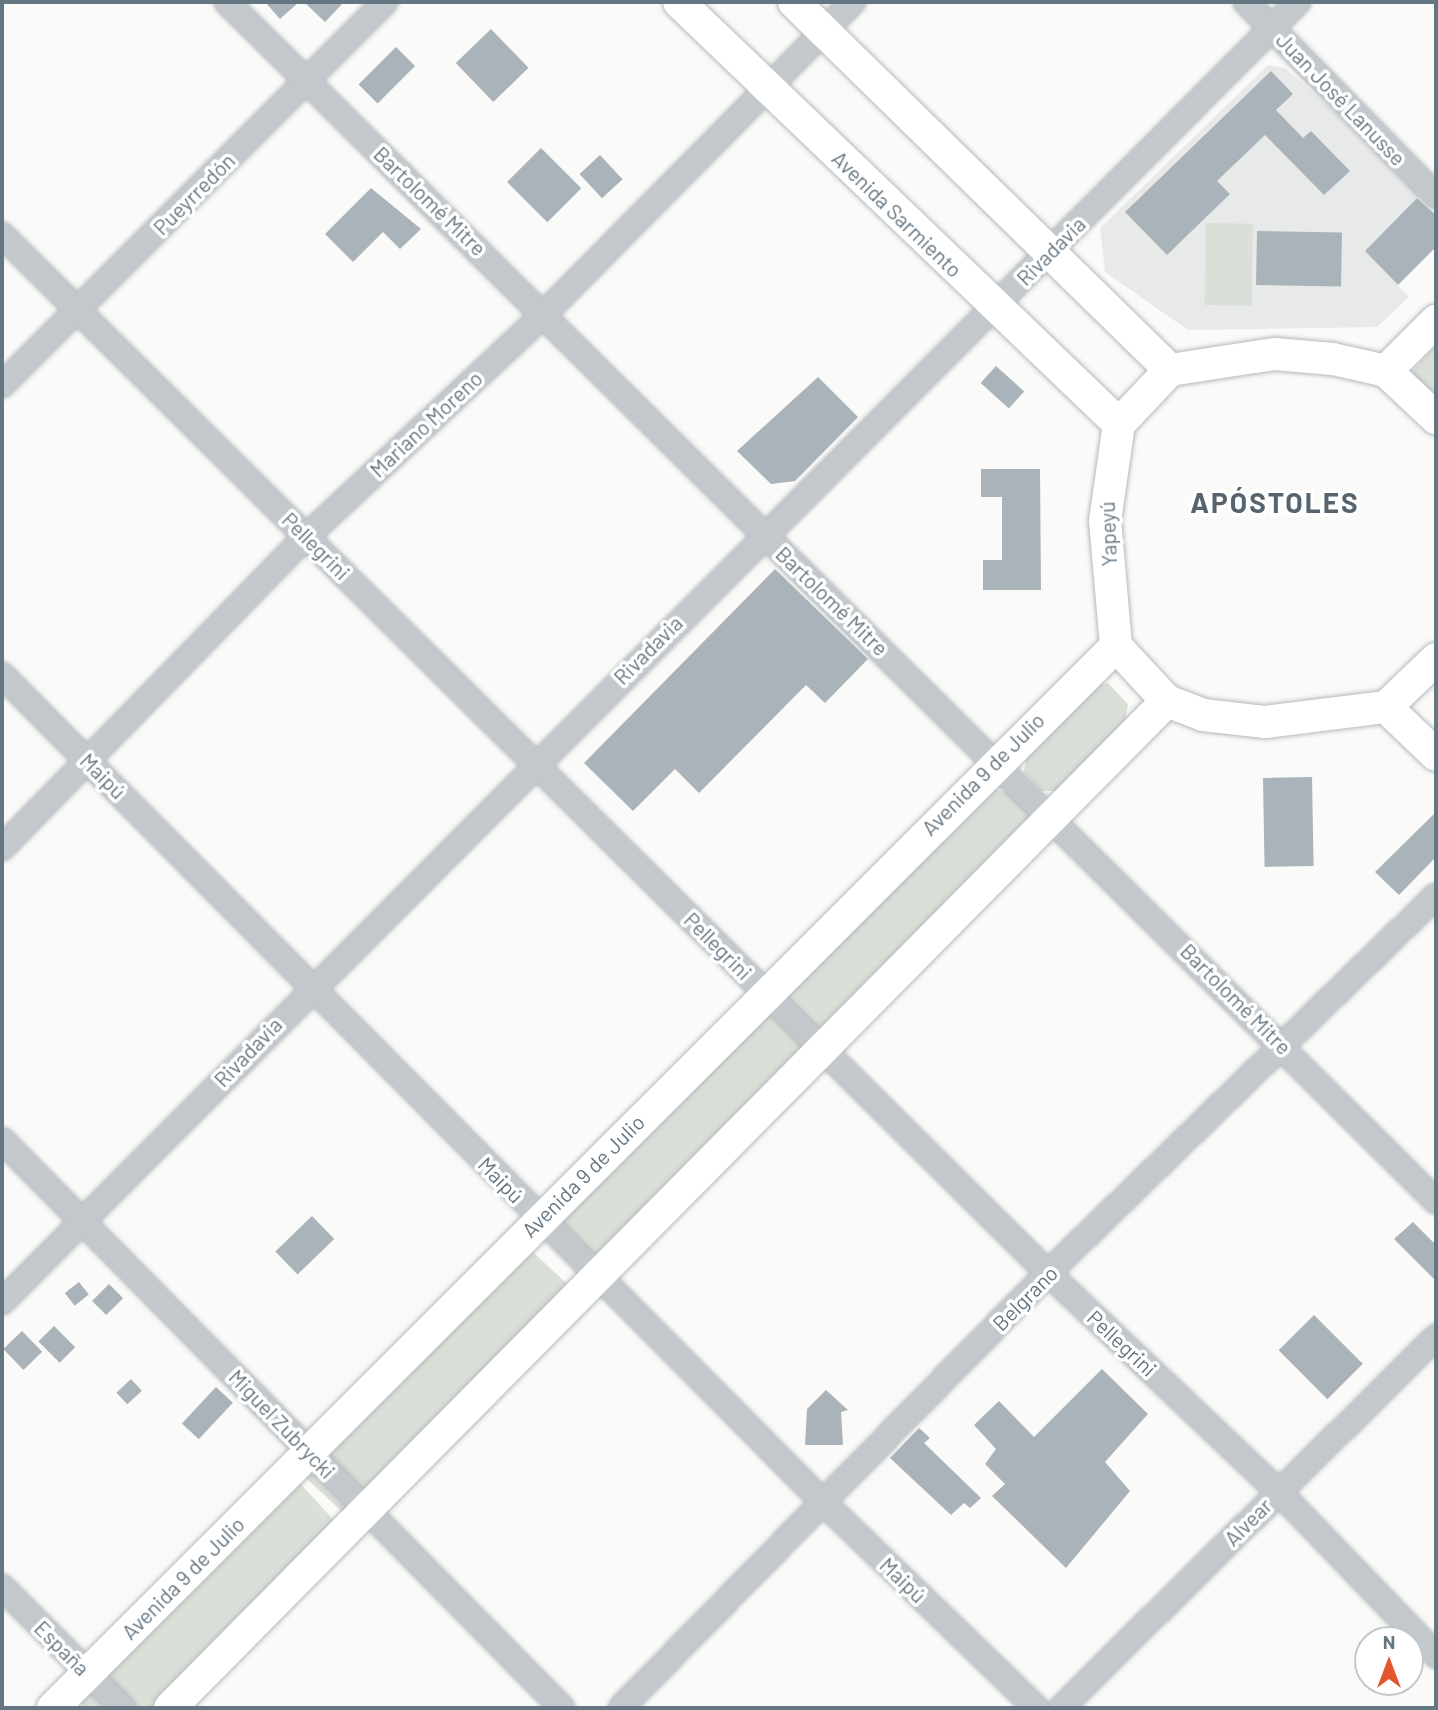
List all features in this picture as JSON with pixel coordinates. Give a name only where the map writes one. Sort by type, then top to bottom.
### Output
[{"type":"main road","name":"Avenida Sarmiento","points":[[679,2],[993,307],[1119,424]]},
{"type":"main road","points":[[794,2],[1170,370]]},
{"type":"main road","points":[[1386,371],[1436,321]]},
{"type":"main road","points":[[1119,424],[1170,370],[1275,354],[1386,371],[1436,418]]},
{"type":"main road","name":"Yapeyú","points":[[1116,646],[1105,521],[1119,424]]},
{"type":"main road","points":[[1116,646],[1167,701],[1203,715],[1265,722],[1386,707],[1436,659]]},
{"type":"main road","name":"Avenida 9 de Julio","points":[[53,1708],[996,760],[1116,646]]},
{"type":"main road","points":[[170,1708],[602,1278],[821,1048],[1167,701]]},
{"type":"main road","points":[[1386,707],[1436,755]]},
{"type":"street","name":"Bartolomé Mitre","points":[[227,2],[1054,817],[1436,1201]]},
{"type":"street","name":"Pueyrredón","points":[[2,385],[385,2]]},
{"type":"street","name":"Mariano Moreno","points":[[2,848],[306,537],[545,313],[853,2]]},
{"type":"street","name":"Juan José Lanusse","points":[[1246,2],[1436,196]]},
{"type":"street","name":"Rivadavia","points":[[2,1302],[534,763],[1049,253],[1298,2]]},
{"type":"street","name":"Pellegrini","points":[[2,235],[1048,1273],[1278,1491],[1436,1655]]},
{"type":"street","name":"Maipú","points":[[2,675],[824,1503],[1036,1708]]},
{"type":"street","name":"Belgrano","points":[[621,1708],[1048,1273],[1436,896]]},
{"type":"street","name":"Miguel Zubrycki","points":[[2,1140],[562,1708]]},
{"type":"street","name":"Alvear","points":[[1062,1708],[1436,1337]]},
{"type":"street","name":"España","points":[[2,1587],[123,1708]]},
{"type":"shaded area","points":[[1268,65],[1285,68],[1424,191],[1365,251],[1409,297],[1377,327],[1188,330],[1105,272],[1100,228]]},
{"type":"shaded area","points":[[1206,223],[1253,224],[1252,306],[1205,305]]},
{"type":"shaded area","points":[[1436,345],[1436,402],[1409,375]]},
{"type":"shaded area","points":[[1108,683],[1128,704],[1125,723],[1060,791],[1041,791],[1024,772],[1027,755],[1090,688]]},
{"type":"shaded area","points":[[988,789],[1010,792],[1036,820],[826,1043],[779,996]]},
{"type":"shaded area","points":[[771,1005],[817,1052],[597,1265],[551,1218]]},
{"type":"shaded area","points":[[521,1241],[577,1293],[358,1527],[303,1475]]},
{"type":"shaded area","points":[[285,1467],[341,1528],[158,1708],[85,1708],[65,1688]]},
{"type":"building","points":[[265,2],[299,2],[280,19]]},
{"type":"building","points":[[304,2],[344,2],[325,22]]},
{"type":"building","points":[[491,29],[529,68],[493,102],[456,63]]},
{"type":"building","points":[[396,47],[415,66],[378,104],[359,84]]},
{"type":"building","points":[[1271,71],[1293,94],[1276,110],[1303,138],[1311,131],[1350,171],[1324,195],[1265,135],[1217,181],[1230,194],[1167,255],[1125,212]]},
{"type":"building","points":[[541,148],[581,188],[547,222],[507,182]]},
{"type":"building","points":[[600,155],[623,179],[602,198],[580,174]]},
{"type":"building","points":[[371,188],[421,229],[400,249],[383,232],[353,262],[325,234]]},
{"type":"building","points":[[1417,198],[1436,215],[1436,247],[1398,285],[1365,251]]},
{"type":"building","points":[[1257,231],[1342,232],[1341,286],[1256,285]]},
{"type":"building","points":[[996,366],[1024,391],[1009,409],[981,383]]},
{"type":"building","points":[[818,377],[858,417],[795,481],[771,484],[737,451]]},
{"type":"building","points":[[981,469],[1040,469],[1041,590],[983,590],[983,560],[1002,560],[1002,497],[981,497]]},
{"type":"building","points":[[775,569],[868,659],[825,703],[806,685],[699,793],[675,769],[633,811],[584,763]]},
{"type":"building","points":[[1312,777],[1314,866],[1265,867],[1263,778]]},
{"type":"building","points":[[1436,812],[1436,857],[1399,895],[1375,872]]},
{"type":"building","points":[[312,1216],[334,1239],[298,1274],[275,1251]]},
{"type":"building","points":[[1413,1222],[1436,1245],[1436,1281],[1394,1239]]},
{"type":"building","points":[[79,1282],[89,1295],[75,1306],[65,1293]]},
{"type":"building","points":[[109,1284],[123,1298],[106,1315],[92,1301]]},
{"type":"building","points":[[1314,1315],[1363,1364],[1327,1399],[1279,1350]]},
{"type":"building","points":[[54,1326],[75,1347],[60,1363],[38,1342]]},
{"type":"building","points":[[22,1331],[42,1352],[23,1370],[3,1349]]},
{"type":"building","points":[[1102,1369],[1148,1414],[1105,1462],[1130,1491],[1066,1568],[992,1496],[1005,1484],[985,1464],[996,1449],[974,1425],[999,1401],[1034,1437]]},
{"type":"building","points":[[131,1379],[142,1391],[127,1404],[116,1393]]},
{"type":"building","points":[[216,1387],[233,1403],[199,1439],[182,1424]]},
{"type":"building","points":[[826,1390],[848,1410],[841,1412],[843,1445],[805,1445],[807,1409]]},
{"type":"building","points":[[919,1428],[930,1438],[924,1443],[981,1498],[970,1508],[964,1503],[951,1515],[890,1458]]},
{"type":"district","name":"APÓSTOLES","points":[[1275,502]]}]
